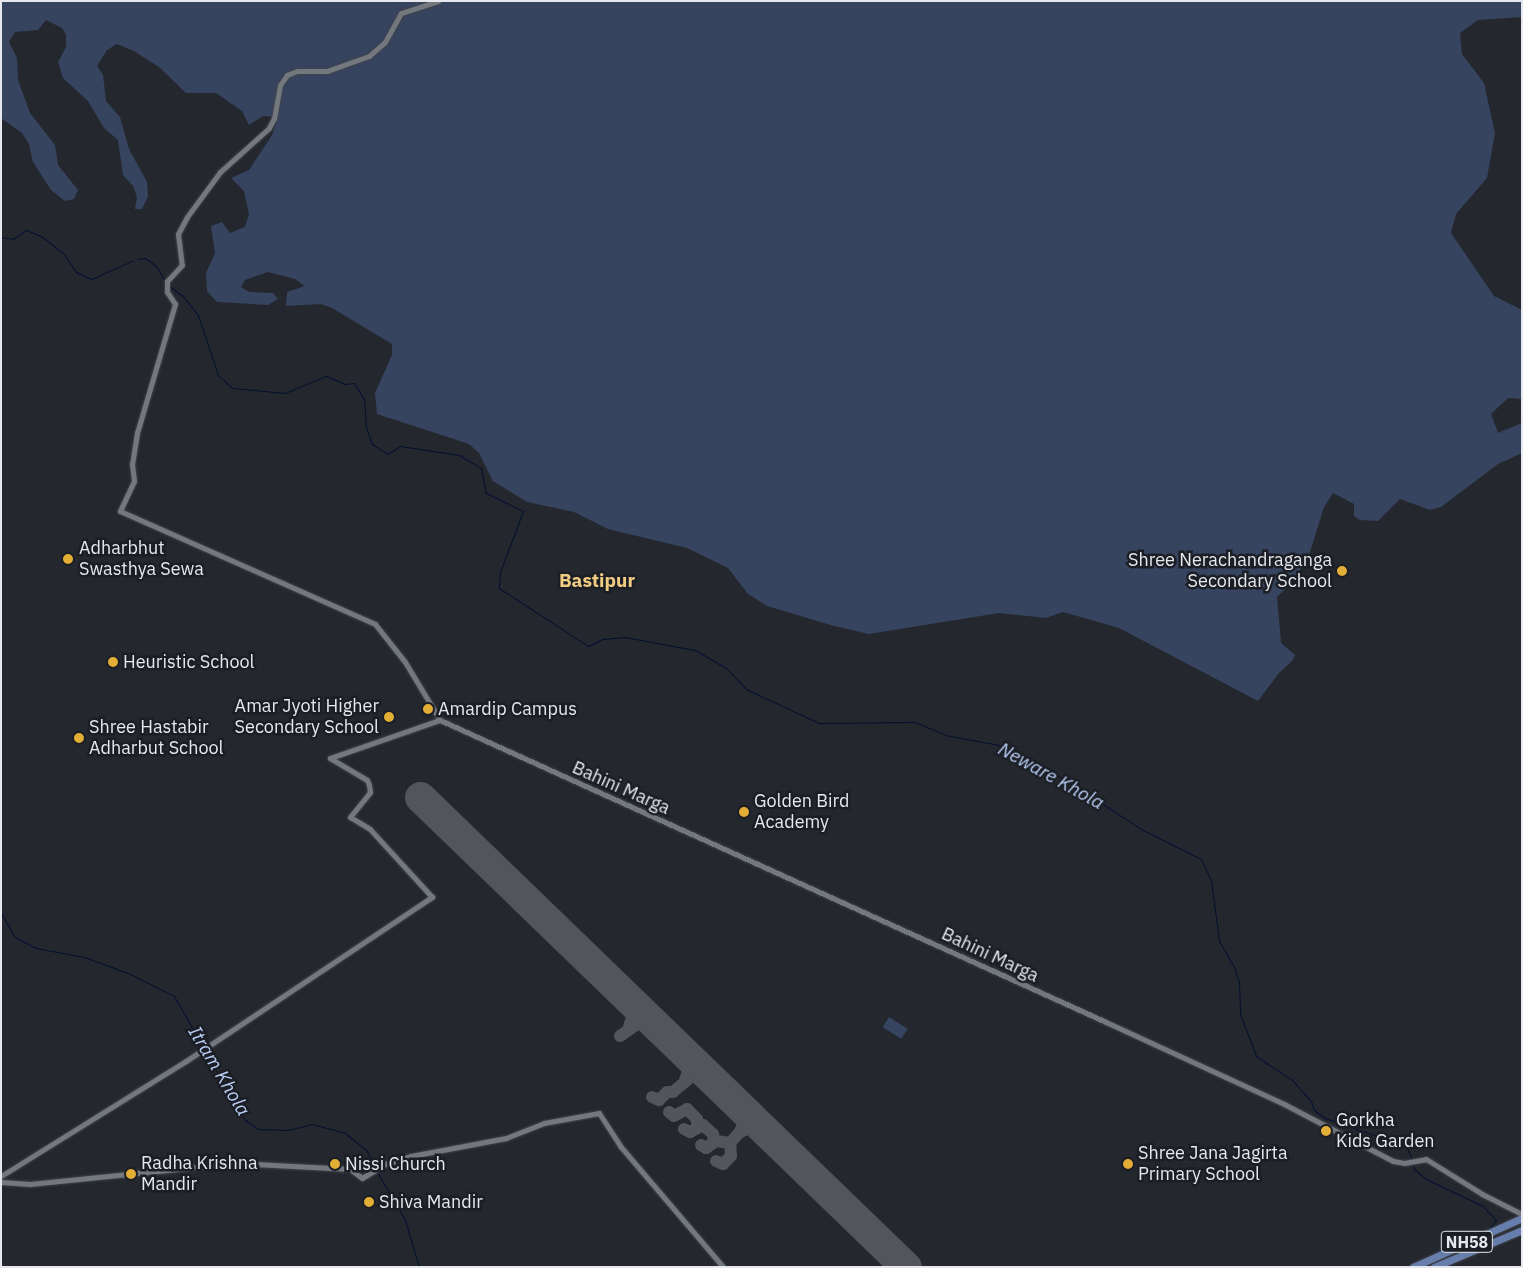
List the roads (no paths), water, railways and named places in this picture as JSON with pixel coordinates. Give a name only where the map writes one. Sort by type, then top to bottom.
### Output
[{"type":"main road","name":"NH58","points":[[1413,1267],[1522,1218]]},
{"type":"main road","name":"NH58","points":[[1434,1267],[1522,1230]]},
{"type":"street","points":[[1,1176],[201,1051],[432,897],[370,829],[350,817],[370,792],[369,785],[367,780],[330,758],[440,720],[404,662],[375,624],[120,511],[134,482],[133,462],[137,433],[175,304],[167,292],[167,281],[182,265],[178,234],[187,217],[220,172],[269,128],[274,118],[280,85],[287,75],[297,71],[327,71],[369,56],[385,42],[400,13],[438,1]]},
{"type":"street","name":"Bahini Marga","points":[[440,720],[1284,1104],[1393,1161],[1410,1162],[1426,1158],[1482,1194],[1522,1214]]},
{"type":"street","points":[[1,1182],[30,1184],[236,1163],[350,1168],[362,1178],[385,1164],[411,1156],[506,1138],[544,1123],[599,1113],[621,1147],[723,1267]]},
{"type":"waterway","name":"Neware Khola","points":[[1,237],[13,239],[26,230],[41,236],[64,254],[76,272],[91,279],[132,261]]},
{"type":"waterway","name":"Neware Khola","points":[[137,259],[145,258],[156,266],[165,281]]},
{"type":"waterway","name":"Neware Khola","points":[[169,286],[183,296],[198,315],[218,375],[232,388],[285,393],[326,376],[345,384],[354,383],[364,399],[366,427],[372,444],[388,454],[400,446],[459,455],[481,468],[486,493],[523,511],[500,572],[499,588],[588,646],[603,639],[625,637],[695,650],[726,668],[746,689],[819,723],[915,722],[945,735],[999,745],[1062,778],[1141,829],[1201,859],[1211,880],[1219,941],[1234,967],[1239,982],[1240,1014],[1256,1056],[1292,1080],[1311,1101],[1314,1110],[1325,1118],[1406,1146],[1412,1159]]},
{"type":"waterway","name":"Itram Khola","points":[[1,913],[15,937],[36,948],[84,957],[128,973],[174,996],[203,1047]]},
{"type":"waterway","name":"Itram Khola","points":[[204,1051],[245,1120],[258,1129],[288,1130],[312,1124],[345,1133],[367,1151],[375,1168]]},
{"type":"waterway","name":"Neware Khola","points":[[1413,1163],[1414,1169],[1426,1179],[1483,1206],[1496,1220],[1489,1229]]},
{"type":"waterway","name":"Itram Khola","points":[[377,1172],[405,1220],[419,1267]]},
{"type":"waterway","name":"Neware Khola","points":[[1418,1261],[1453,1245]]},
{"type":"place","name":"Adharbhut Swasthya Sewa","points":[[68,559]]},
{"type":"place","name":"Shree Nerachandraganga Secondary School","points":[[1342,571]]},
{"type":"place","name":"Heuristic School","points":[[113,662]]},
{"type":"place","name":"Amardip Campus","points":[[428,709]]},
{"type":"place","name":"Amar Jyoti Higher Secondary School","points":[[389,717]]},
{"type":"place","name":"Shree Hastabir Adharbut School","points":[[79,738]]},
{"type":"place","name":"Golden Bird Academy","points":[[744,812]]},
{"type":"place","name":"Gorkha Kids Garden","points":[[1326,1131]]},
{"type":"place","name":"Nissi Church","points":[[335,1164]]},
{"type":"place","name":"Shree Jana Jagirta Primary School","points":[[1128,1164]]},
{"type":"place","name":"Radha Krishna Mandir","points":[[131,1174]]},
{"type":"place","name":"Shiva Mandir","points":[[369,1202]]},
{"type":"district","name":"Bastipur","points":[[597,581]]}]
